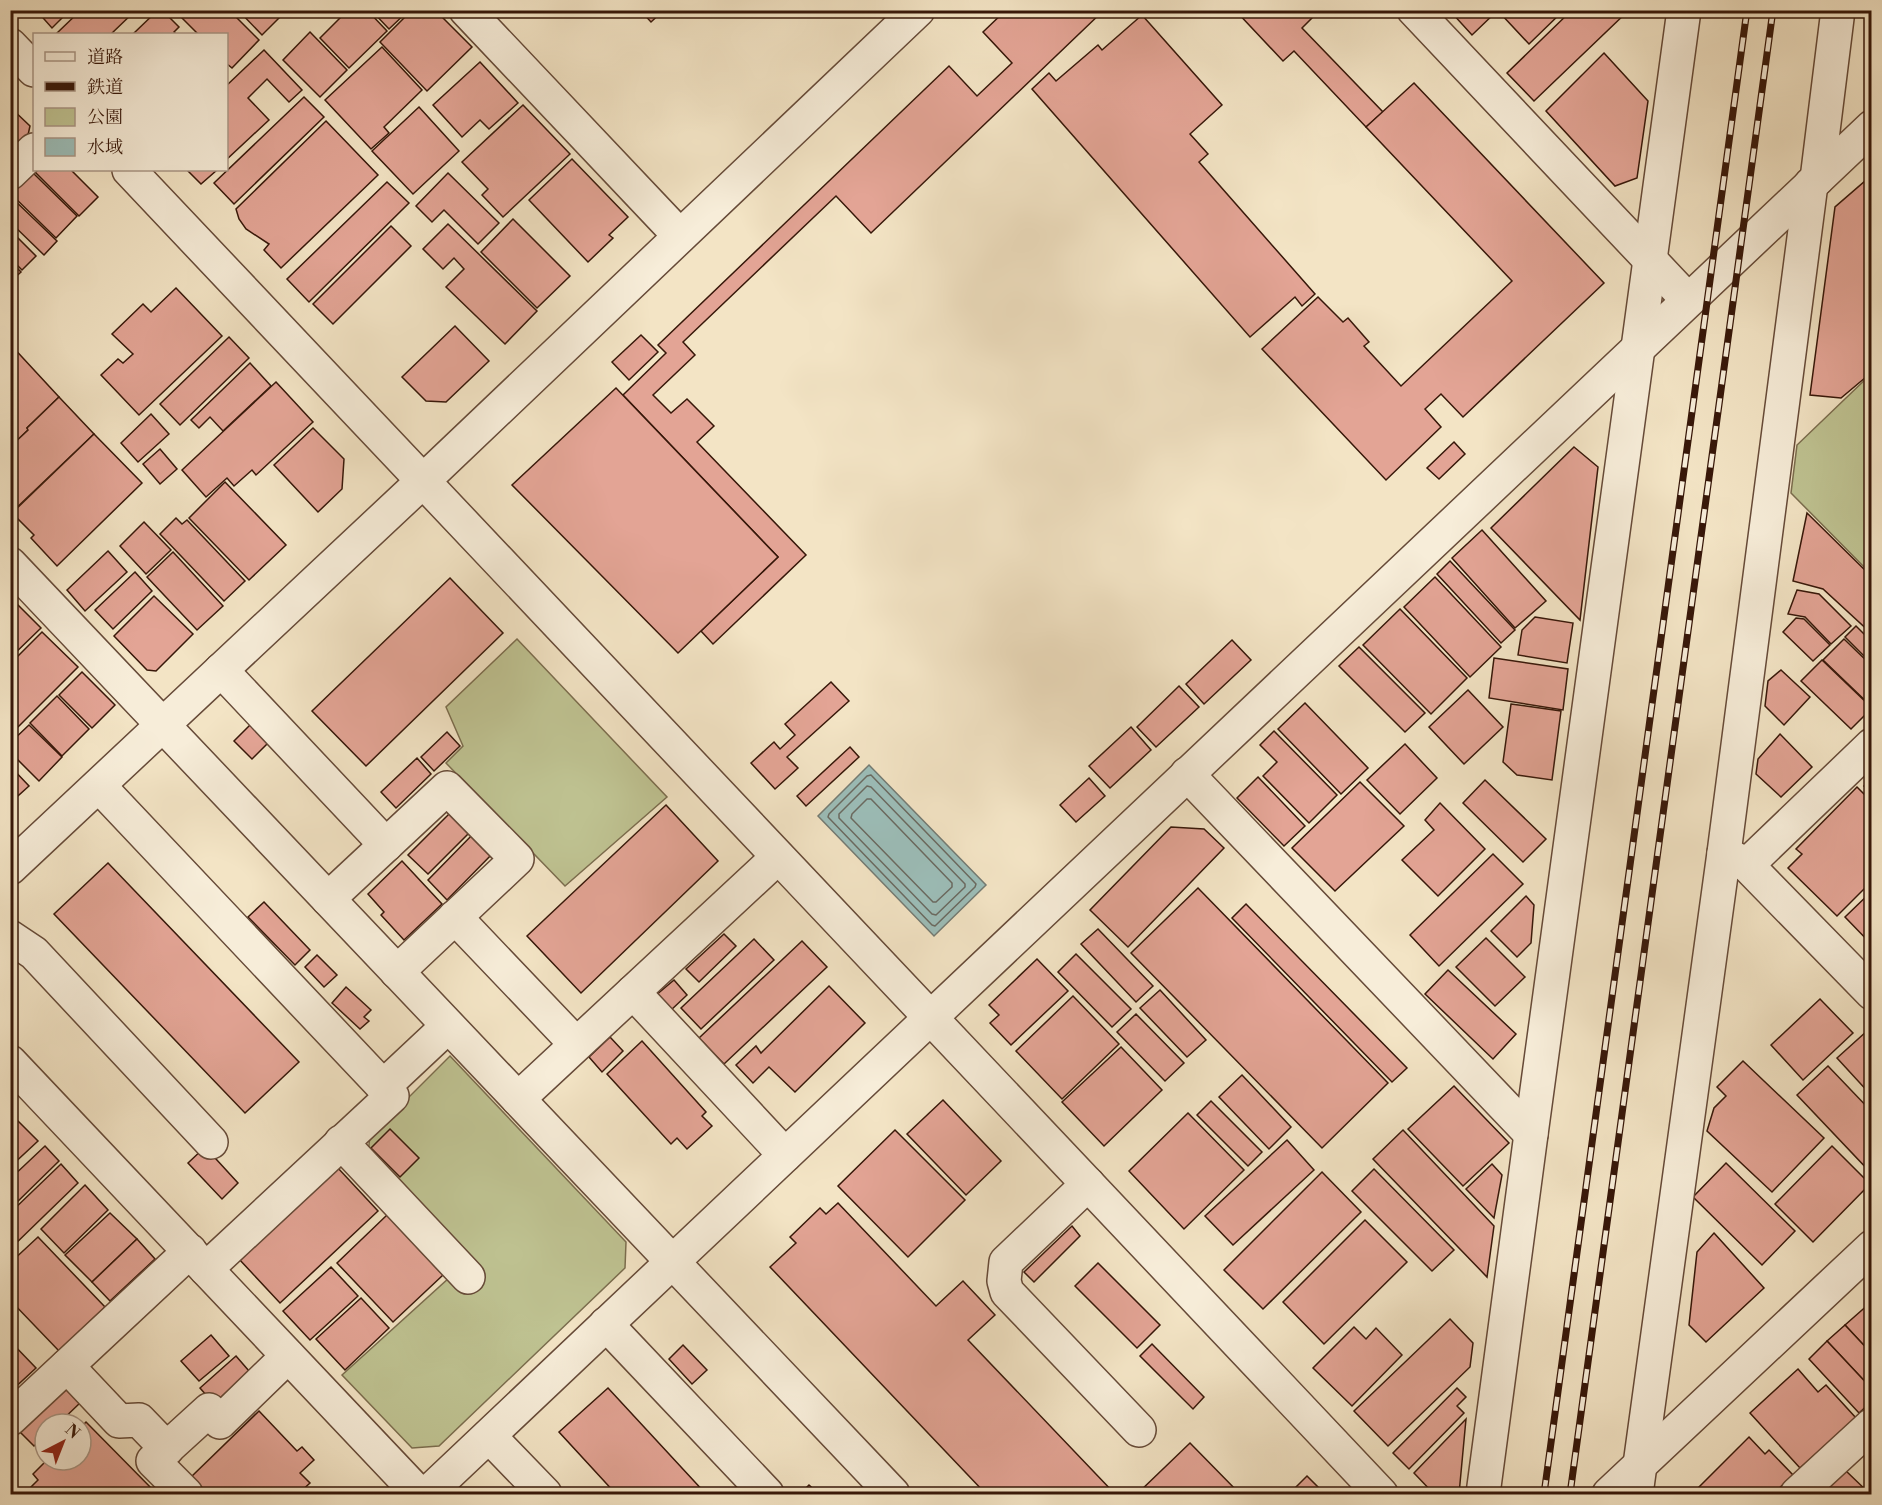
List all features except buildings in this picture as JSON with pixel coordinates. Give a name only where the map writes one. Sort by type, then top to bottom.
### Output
[{"type":"street","points":[[466,10],[680,236]]},
{"type":"street","points":[[10,868],[423,481],[918,10]]},
{"type":"street","points":[[1414,10],[1688,300]]},
{"type":"street","points":[[1483,1494],[1684,10]]},
{"type":"street","points":[[1638,1480],[1735,859],[1814,182],[1838,10]]},
{"type":"street","points":[[10,45],[33,69]]},
{"type":"street","points":[[427,1494],[1872,127]]},
{"type":"street","points":[[10,173],[33,151]]},
{"type":"street","points":[[130,171],[1382,1494]]},
{"type":"street","points":[[10,564],[893,1494]]},
{"type":"street","points":[[221,670],[386,845]]},
{"type":"street","points":[[1735,859],[1872,745]]},
{"type":"street","points":[[1187,774],[1531,1134]]},
{"type":"street","points":[[10,1419],[67,1366],[342,1142],[392,1096],[99,786]]},
{"type":"street","points":[[328,899],[447,788],[517,859],[397,972]]},
{"type":"street","points":[[518,1099],[778,856]]},
{"type":"street","points":[[1735,859],[1872,993]]},
{"type":"street","points":[[455,917],[576,1044]]},
{"type":"street","points":[[10,937],[34,953],[211,1142]]},
{"type":"street","points":[[633,992],[785,1155]]},
{"type":"street","points":[[384,1088],[448,1026]]},
{"type":"street","points":[[10,1062],[419,1494]]},
{"type":"street","points":[[342,1142],[468,1277]]},
{"type":"street","points":[[1088,1184],[1006,1262],[1004,1281],[1007,1292],[1139,1430]]},
{"type":"street","points":[[1609,1494],[1638,1480],[1872,1247]]},
{"type":"street","points":[[606,1324],[767,1494]]},
{"type":"street","points":[[186,1494],[153,1461],[209,1410],[220,1422],[288,1356]]},
{"type":"street","points":[[67,1366],[119,1421],[140,1420],[167,1449]]},
{"type":"street","points":[[1797,1494],[1872,1425]]},
{"type":"street","points":[[489,1436],[545,1494]]},
{"type":"green space","points":[[1871,374],[1871,574],[1791,493],[1797,445]]},
{"type":"green space","points":[[517,639],[667,797],[565,886],[446,763],[463,746],[446,707]]},
{"type":"green space","points":[[450,1056],[626,1242],[625,1268],[439,1446],[412,1448],[342,1375],[471,1258],[368,1154],[370,1136]]},
{"type":"water","points":[[869,765],[986,885],[934,936],[818,816]]},
{"type":"railway","points":[[1544,1494],[1747,10]]},
{"type":"railway","points":[[1570,1494],[1773,10]]}]
